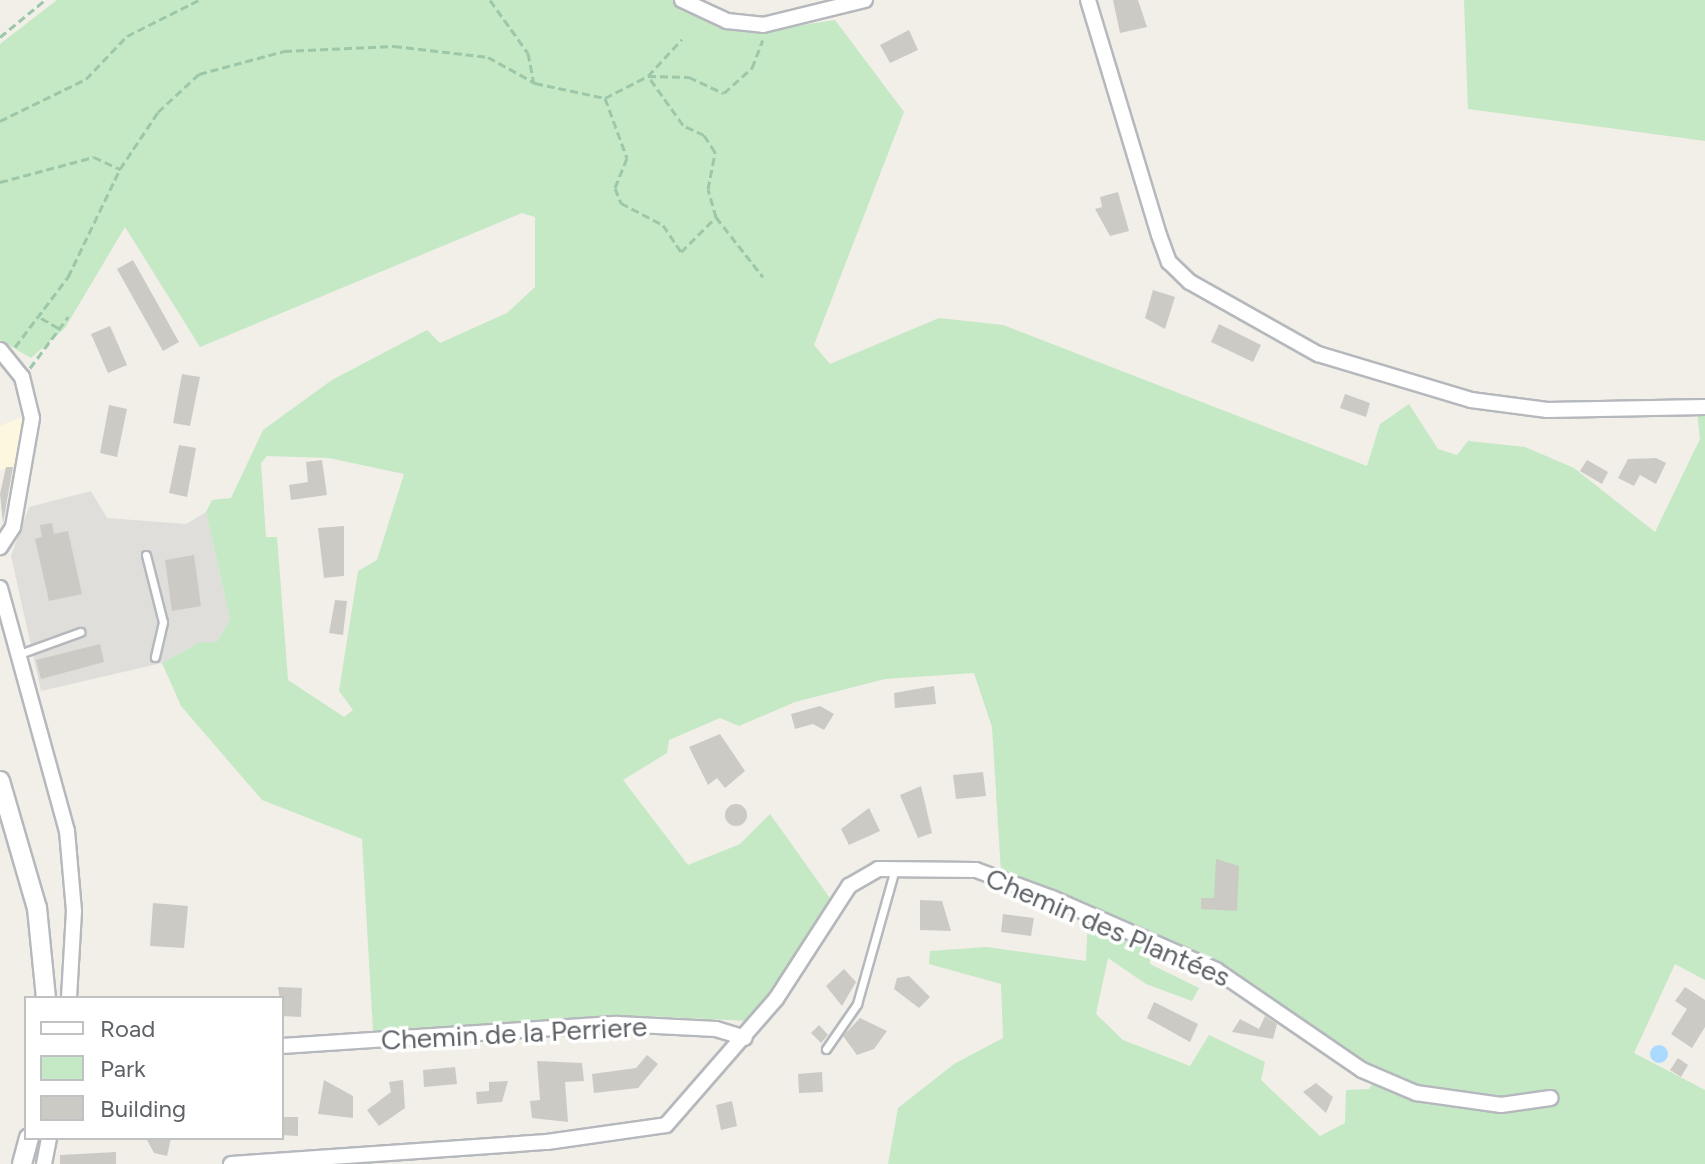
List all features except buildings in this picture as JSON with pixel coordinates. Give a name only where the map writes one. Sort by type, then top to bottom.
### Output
[{"type":"main road","points":[[0,781],[37,908],[46,996]]},
{"type":"main road","points":[[22,1164],[28,1140]]},
{"type":"street","points":[[682,0],[727,21],[763,25],[811,18],[865,0]]},
{"type":"street","points":[[1088,0],[1159,235],[1169,262],[1190,282],[1318,354],[1471,400],[1547,410],[1705,407]]},
{"type":"street","points":[[0,547],[13,527],[32,439],[22,377],[4,353]]},
{"type":"street","points":[[0,588],[22,653],[71,858],[69,996]]},
{"type":"street","name":"Chemin des Plantées","points":[[231,1164],[652,1131],[677,1116],[745,1038],[849,886],[867,872],[895,869],[976,870],[1198,961],[1362,1070],[1416,1093],[1501,1105],[1551,1098]]},
{"type":"street","name":"Chemin de la Perriere","points":[[284,1046],[617,1024],[716,1029],[745,1038]]},
{"type":"street","points":[[44,1164],[49,1140]]},
{"type":"lane","points":[[146,555],[163,622],[155,657]]},
{"type":"lane","points":[[22,653],[80,632]]},
{"type":"lane","points":[[826,1049],[857,1004],[895,869]]},
{"type":"path","points":[[0,37],[45,0]]},
{"type":"path","points":[[0,121],[86,79],[127,36],[199,0]]},
{"type":"path","points":[[490,0],[528,53],[535,83]]},
{"type":"path","points":[[648,76],[689,77],[724,93],[764,50],[763,25]]},
{"type":"path","points":[[4,353],[41,318],[120,169],[179,89],[234,59],[300,50],[445,49],[488,57],[535,83],[605,98],[648,76],[682,39]]},
{"type":"path","points":[[648,76],[683,125],[704,135],[715,152],[708,189],[716,217],[763,277]]},
{"type":"path","points":[[605,98],[627,158],[615,188],[621,203],[663,225],[681,252],[716,217]]},
{"type":"path","points":[[0,182],[94,157],[120,169]]},
{"type":"path","points":[[22,377],[68,317]]},
{"type":"path","points":[[41,318],[60,329]]},
{"type":"shaded area","points":[[24,416],[20,465],[0,470],[0,426]]},
{"type":"shaded area","points":[[91,491],[107,518],[186,524],[206,512],[230,619],[217,642],[200,642],[162,663],[41,691],[11,556],[29,507]]},
{"type":"green space","points":[[57,0],[672,0],[697,14],[768,30],[835,20],[904,112],[814,345],[830,364],[939,318],[1003,325],[1367,466],[1380,424],[1409,404],[1438,449],[1457,455],[1468,441],[1525,447],[1574,468],[1655,532],[1700,439],[1697,411],[1705,411],[1705,980],[1675,964],[1634,1053],[1705,1090],[1705,1164],[888,1164],[898,1108],[954,1064],[1003,1038],[1001,984],[929,964],[930,951],[987,947],[1086,961],[1088,919],[1150,947],[1150,964],[1199,988],[1192,1001],[1146,984],[1108,958],[1096,1014],[1123,1040],[1190,1066],[1209,1035],[1265,1062],[1261,1080],[1320,1136],[1345,1123],[1346,1090],[1369,1089],[1379,1074],[1220,965],[1001,873],[992,727],[974,673],[885,679],[795,702],[739,726],[720,718],[669,740],[667,753],[623,780],[688,865],[740,844],[770,814],[832,901],[750,1021],[644,1016],[373,1032],[362,839],[262,800],[181,706],[162,663],[200,642],[217,642],[230,619],[206,512],[212,500],[231,498],[263,430],[332,380],[427,330],[440,343],[507,313],[535,287],[535,217],[522,213],[200,347],[125,227],[65,328],[31,358],[0,340],[0,44]],"holes":[[[267,456],[329,458],[404,474],[377,560],[358,571],[339,691],[353,710],[344,717],[288,680],[277,537],[266,537],[261,463]]]},
{"type":"green space","points":[[1464,0],[1705,0],[1705,141],[1468,109]]},
{"type":"water","points":[[1659,1045],[1668,1054],[1659,1063],[1650,1054]]}]
